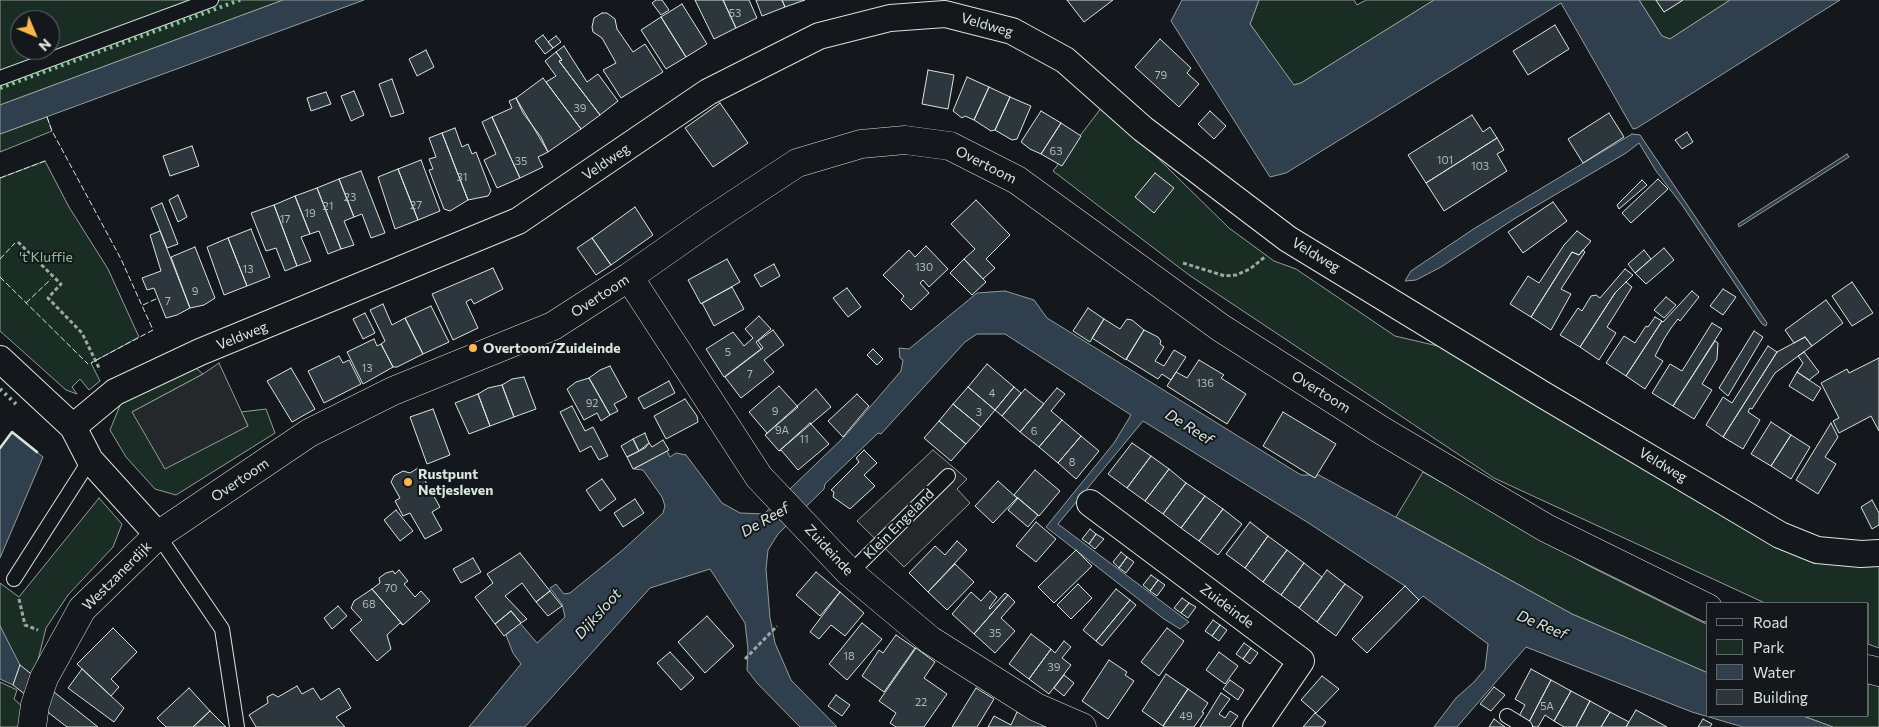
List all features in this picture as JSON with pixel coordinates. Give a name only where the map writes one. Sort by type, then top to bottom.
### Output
[{"type":"street","name":"Veldweg","points":[[73,427],[116,392],[200,352],[518,221],[708,92],[818,36],[890,18],[946,14],[1012,31],[1065,60],[1143,129],[1288,239],[1551,399],[1780,535],[1818,550],[1861,554],[1879,553]]},
{"type":"street","name":"Overtoom","points":[[158,535],[309,433],[393,391],[553,326],[630,277],[706,223],[797,163],[870,143],[905,140],[950,146],[1017,180],[1221,328],[1381,430],[1546,528],[1706,607]]},
{"type":"street","name":"Zuideinde","points":[[630,277],[759,478],[850,573],[930,640],[1036,707],[1082,727]]},
{"type":"street","points":[[0,360],[73,427],[90,460],[158,535]]},
{"type":"street","name":"Zuideinde","points":[[1090,503],[1301,661],[1256,727]]},
{"type":"street","name":"Westzanerdijk","points":[[34,716],[44,678],[82,609],[158,535]]},
{"type":"lane","points":[[0,78],[211,0]]},
{"type":"lane","points":[[14,579],[90,460]]},
{"type":"lane","name":"Klein Engeland","points":[[850,573],[948,476]]},
{"type":"lane","points":[[158,535],[222,628],[237,727]]},
{"type":"lane","points":[[1507,716],[1525,727]]},
{"type":"path","points":[[1178,261],[1225,276],[1236,275],[1250,269],[1288,239]]},
{"type":"path","points":[[18,242],[61,284],[48,298],[82,333],[104,378],[116,392]]},
{"type":"path","points":[[14,579],[25,624],[64,641]]},
{"type":"path","points":[[744,659],[777,626]]},
{"type":"green space","points":[[0,0],[283,0],[0,105]]},
{"type":"green space","points":[[1259,0],[1354,0],[1357,5],[1366,0],[1434,0],[1301,83],[1293,85],[1250,24]]},
{"type":"green space","points":[[1639,0],[1656,0],[1664,12],[1683,0],[1730,0],[1670,39],[1662,36]]},
{"type":"green space","points":[[1102,107],[1119,120],[1229,228],[1274,261],[1296,269],[1395,336],[1459,351],[1791,542],[1879,560],[1879,648],[1869,644],[1869,602],[1763,602],[1494,478],[1189,275],[1053,171]]},
{"type":"green space","points":[[47,117],[52,131],[0,152],[0,134]]},
{"type":"green space","name":"'t Kluffie","points":[[45,161],[69,207],[108,269],[139,337],[91,363],[100,381],[89,390],[80,379],[72,387],[77,394],[66,390],[0,331],[0,178]]},
{"type":"green space","points":[[196,368],[203,374],[132,412],[248,426],[241,412],[266,409],[275,433],[176,495],[155,489],[126,457],[110,430],[121,403]]},
{"type":"green space","points":[[1423,472],[1591,567],[1706,624],[1706,672],[1572,614],[1396,517]]},
{"type":"green space","points":[[99,498],[122,524],[113,547],[68,595],[46,628],[34,676],[20,667],[0,627],[0,583],[19,597]]},
{"type":"green space","points":[[0,682],[17,690],[14,699],[24,708],[19,727],[0,727]]},
{"type":"green space","points":[[1869,682],[1879,685],[1879,727],[1833,727],[1806,717],[1869,717]]},
{"type":"shaded area","points":[[219,363],[248,426],[165,469],[132,412],[203,374]]},
{"type":"shaded area","points":[[933,450],[967,479],[957,489],[970,503],[904,567],[857,521]]},
{"type":"water","points":[[283,0],[364,0],[0,134],[0,105]]},
{"type":"water","points":[[1182,0],[1259,0],[1250,24],[1294,85],[1301,83],[1434,0],[1639,0],[1662,36],[1670,39],[1730,0],[1840,0],[1633,129],[1561,3],[1286,173],[1270,177],[1171,21]]},
{"type":"water","points":[[1632,134],[1640,135],[1767,323],[1766,326],[1762,324],[1682,205],[1656,171],[1639,143],[1626,153],[1514,219],[1441,267],[1416,280],[1405,281],[1411,271],[1475,228]]},
{"type":"water","points":[[1847,154],[1849,157],[1739,227],[1738,224]]},
{"type":"water","points":[[1005,291],[1034,300],[1047,318],[1301,475],[1319,475],[1572,614],[1706,672],[1706,716],[1526,647],[1457,727],[1434,727],[1456,698],[1485,669],[1488,644],[1423,596],[1419,600],[1405,586],[1307,522],[1143,421],[1058,524],[1189,622],[1180,629],[1164,619],[1046,527],[1114,443],[1131,415],[1005,334],[977,334],[965,342],[881,434],[878,433],[825,484],[824,489],[778,534],[768,550],[766,569],[770,618],[775,643],[791,680],[837,727],[800,727],[757,683],[747,670],[748,649],[745,623],[710,569],[650,588],[525,727],[469,727],[521,664],[513,653],[506,635],[520,623],[537,643],[565,617],[562,604],[550,588],[556,584],[564,594],[570,593],[624,549],[663,513],[665,506],[662,497],[643,470],[634,469],[667,451],[670,457],[676,453],[686,455],[722,503],[740,513],[764,514],[845,436],[901,371],[903,360],[900,358],[899,348],[909,349],[977,293]]},
{"type":"water","points":[[12,432],[43,457],[0,558],[0,448]]},
{"type":"water","points":[[0,626],[20,665],[13,685],[0,679]]},
{"type":"water","points":[[1709,717],[1806,717],[1833,727],[1743,727]]},
{"type":"building","points":[[656,0],[662,0],[669,10],[661,15],[652,3]]},
{"type":"building","points":[[695,0],[723,0],[736,28],[714,39]]},
{"type":"building","points":[[723,0],[749,0],[757,18],[736,28]]},
{"type":"building","points":[[756,0],[782,0],[785,7],[762,16]]},
{"type":"building","points":[[782,0],[805,0],[785,7]]},
{"type":"building","points":[[1067,0],[1113,0],[1084,22]]},
{"type":"building","points":[[1656,0],[1683,0],[1664,12]]},
{"type":"building","points":[[682,4],[707,44],[686,57],[661,17]]},
{"type":"building","points":[[602,13],[607,13],[615,19],[617,29],[633,52],[645,44],[663,72],[621,98],[603,70],[616,63],[602,38],[593,32],[594,18]]},
{"type":"building","points":[[661,17],[686,57],[666,69],[641,30]]},
{"type":"building","points":[[1555,25],[1569,49],[1528,75],[1513,51]]},
{"type":"building","points":[[543,35],[553,48],[545,54],[535,41]]},
{"type":"building","points":[[556,36],[561,42],[553,48],[548,42]]},
{"type":"building","points":[[1160,39],[1191,68],[1187,73],[1199,84],[1179,107],[1135,67]]},
{"type":"building","points":[[564,46],[587,82],[598,74],[618,101],[600,115],[559,61],[562,60],[556,52]]},
{"type":"building","points":[[426,50],[434,67],[417,76],[409,59]]},
{"type":"building","points":[[556,52],[562,60],[559,61],[600,115],[581,129],[546,82],[556,76],[545,61]]},
{"type":"building","points":[[928,70],[954,75],[948,109],[922,104]]},
{"type":"building","points":[[967,77],[989,87],[974,120],[965,116],[962,118],[953,111]]},
{"type":"building","points":[[543,78],[581,129],[548,152],[541,137],[523,113],[516,98]]},
{"type":"building","points":[[392,79],[404,113],[391,117],[379,84]]},
{"type":"building","points":[[989,87],[1010,97],[995,130],[991,131],[974,120]]},
{"type":"building","points":[[354,91],[364,115],[351,121],[341,96]]},
{"type":"building","points":[[326,92],[331,104],[311,111],[307,98]]},
{"type":"building","points":[[1010,97],[1031,106],[1017,139],[1012,140],[995,130]]},
{"type":"building","points":[[516,98],[548,152],[538,157],[543,167],[520,178],[492,117],[512,108],[509,101]]},
{"type":"building","points":[[720,103],[748,143],[713,167],[685,128]]},
{"type":"building","points":[[1041,111],[1061,123],[1041,154],[1021,142]]},
{"type":"building","points":[[1210,111],[1226,126],[1214,139],[1198,124]]},
{"type":"building","points":[[1609,113],[1624,137],[1583,163],[1568,139]]},
{"type":"building","points":[[1472,115],[1483,132],[1490,127],[1497,138],[1426,183],[1408,155]]},
{"type":"building","points":[[492,117],[520,178],[497,188],[484,160],[496,154],[482,122]]},
{"type":"building","points":[[1061,123],[1081,136],[1062,166],[1041,154]]},
{"type":"building","points":[[455,128],[462,147],[468,144],[472,154],[476,152],[491,191],[488,196],[468,200],[442,133]]},
{"type":"building","points":[[1687,132],[1693,142],[1682,149],[1675,140]]},
{"type":"building","points":[[442,133],[468,200],[450,211],[444,209],[429,170],[433,169],[429,159],[436,157],[429,138]]},
{"type":"building","points":[[1497,138],[1504,150],[1497,154],[1507,171],[1444,211],[1426,183]]},
{"type":"building","points":[[192,146],[199,166],[170,176],[163,156]]},
{"type":"building","points":[[421,160],[440,211],[418,220],[398,169]]},
{"type":"building","points":[[398,169],[418,220],[395,229],[378,177]]},
{"type":"building","points":[[361,171],[385,233],[371,238],[362,214],[354,217],[339,179]]},
{"type":"building","points":[[1155,173],[1174,188],[1154,213],[1135,197]]},
{"type":"building","points":[[339,179],[354,217],[344,221],[354,245],[341,249],[317,188]]},
{"type":"building","points":[[1658,179],[1668,189],[1631,223],[1622,213]]},
{"type":"building","points":[[1642,180],[1647,185],[1619,209],[1617,205]]},
{"type":"building","points":[[317,188],[341,249],[328,254],[319,231],[310,234],[295,196]]},
{"type":"building","points":[[178,195],[187,217],[178,222],[169,200]]},
{"type":"building","points":[[295,196],[310,234],[301,237],[311,261],[297,266],[274,205]]},
{"type":"building","points":[[976,200],[1010,235],[986,259],[995,268],[983,279],[964,259],[975,249],[951,224]]},
{"type":"building","points":[[1553,202],[1567,221],[1523,253],[1508,232]]},
{"type":"building","points":[[162,203],[178,244],[167,248],[151,208]]},
{"type":"building","points":[[274,205],[297,266],[285,271],[276,248],[266,251],[251,213]]},
{"type":"building","points":[[635,207],[653,235],[611,265],[592,238]]},
{"type":"building","points":[[251,229],[270,277],[247,286],[228,238]]},
{"type":"building","points":[[160,231],[190,308],[166,318],[154,288],[147,290],[142,278],[161,271],[150,235]]},
{"type":"building","points":[[1577,231],[1591,241],[1579,255],[1572,252],[1531,317],[1510,304],[1528,276],[1539,283],[1564,245]]},
{"type":"building","points":[[228,238],[247,286],[224,295],[207,247]]},
{"type":"building","points":[[592,238],[611,265],[596,275],[577,248]]},
{"type":"building","points":[[926,246],[948,269],[929,287],[923,280],[920,283],[929,293],[911,310],[901,300],[904,296],[883,275],[909,250],[915,257]]},
{"type":"building","points":[[195,247],[215,298],[204,305],[190,308],[171,257]]},
{"type":"building","points":[[1664,248],[1674,260],[1646,284],[1635,273]]},
{"type":"building","points":[[1583,250],[1585,252],[1561,289],[1571,294],[1551,330],[1531,317],[1572,252],[1579,255]]},
{"type":"building","points":[[1644,250],[1651,259],[1635,273],[1628,264]]},
{"type":"building","points":[[727,259],[740,282],[701,304],[688,280]]},
{"type":"building","points":[[964,259],[986,282],[972,295],[950,273]]},
{"type":"building","points":[[774,264],[780,276],[761,287],[754,275]]},
{"type":"building","points":[[493,268],[503,289],[474,304],[471,299],[466,302],[478,328],[453,340],[432,294]]},
{"type":"building","points":[[1625,269],[1633,275],[1615,293],[1580,347],[1560,335],[1578,308],[1582,311],[1591,296],[1596,295],[1600,298]]},
{"type":"building","points":[[1626,282],[1632,287],[1607,327],[1616,333],[1599,360],[1580,347],[1615,293]]},
{"type":"building","points":[[1852,282],[1873,313],[1852,326],[1832,296]]},
{"type":"building","points":[[732,287],[744,309],[714,326],[702,303]]},
{"type":"building","points":[[847,288],[861,307],[848,317],[833,298]]},
{"type":"building","points":[[1723,289],[1736,297],[1723,315],[1710,306]]},
{"type":"building","points":[[1692,291],[1699,297],[1680,321],[1678,319],[1664,339],[1655,356],[1663,361],[1645,389],[1626,376],[1662,321]]},
{"type":"building","points":[[1666,297],[1676,305],[1664,318],[1654,310]]},
{"type":"building","points":[[1826,300],[1843,323],[1812,346],[1805,337],[1794,343],[1785,330]]},
{"type":"building","points":[[383,304],[392,325],[405,318],[423,354],[397,367],[393,367],[381,344],[385,341],[370,310]]},
{"type":"building","points":[[431,306],[449,342],[423,354],[405,318]]},
{"type":"building","points":[[1088,308],[1104,319],[1090,342],[1073,331]]},
{"type":"building","points":[[365,313],[375,333],[363,339],[353,319]]},
{"type":"building","points":[[759,316],[771,329],[756,342],[761,349],[724,377],[706,349],[733,332],[744,346],[753,338],[745,329]]},
{"type":"building","points":[[1655,317],[1662,321],[1626,376],[1606,363],[1624,336],[1635,343],[1646,326],[1648,327]]},
{"type":"building","points":[[1104,319],[1120,329],[1127,319],[1132,320],[1144,330],[1126,360],[1092,338]]},
{"type":"building","points":[[1712,323],[1722,329],[1673,406],[1652,393],[1670,364],[1682,371]]},
{"type":"building","points":[[773,330],[784,345],[764,360],[774,372],[741,398],[725,377],[763,348],[758,341]]},
{"type":"building","points":[[1144,330],[1158,337],[1161,341],[1160,344],[1164,347],[1155,361],[1164,366],[1174,350],[1186,357],[1171,380],[1162,374],[1158,379],[1126,359]]},
{"type":"building","points":[[1754,331],[1763,337],[1728,396],[1719,388]]},
{"type":"building","points":[[1805,337],[1812,346],[1775,373],[1752,409],[1750,408],[1748,412],[1760,420],[1743,449],[1723,437],[1777,352]]},
{"type":"building","points":[[374,339],[377,346],[381,344],[393,367],[363,384],[347,352]]},
{"type":"building","points":[[1715,341],[1718,343],[1717,359],[1702,384],[1712,390],[1694,419],[1673,406]]},
{"type":"building","points":[[1768,346],[1777,352],[1723,437],[1706,425],[1723,397],[1732,403]]},
{"type":"building","points":[[873,349],[883,359],[877,365],[867,355]]},
{"type":"building","points":[[1804,352],[1819,372],[1809,380],[1797,372],[1803,363],[1798,356]]},
{"type":"building","points":[[339,356],[343,363],[349,360],[361,384],[324,403],[308,371]]},
{"type":"building","points":[[1879,358],[1879,431],[1871,416],[1839,433],[1833,421],[1839,418],[1821,383],[1847,369],[1849,373]]},
{"type":"building","points":[[1199,360],[1224,375],[1221,378],[1246,394],[1227,424],[1167,386],[1176,372],[1187,378]]},
{"type":"building","points":[[987,364],[1014,387],[995,410],[968,387]]},
{"type":"building","points":[[610,366],[627,397],[614,404],[618,411],[610,415],[589,378]]},
{"type":"building","points":[[291,368],[315,409],[292,422],[267,381]]},
{"type":"building","points":[[1797,372],[1821,388],[1813,401],[1789,386]]},
{"type":"building","points":[[524,377],[536,409],[514,417],[502,385],[512,379]]},
{"type":"building","points":[[589,378],[610,415],[601,421],[597,413],[584,420],[567,389],[576,382]]},
{"type":"building","points":[[669,381],[675,393],[644,409],[638,398]]},
{"type":"building","points":[[502,385],[514,417],[490,426],[478,394],[488,388]]},
{"type":"building","points":[[779,386],[798,407],[765,435],[767,433],[749,412]]},
{"type":"building","points":[[968,387],[995,410],[981,427],[953,404]]},
{"type":"building","points":[[1014,387],[1021,393],[1002,416],[995,410]]},
{"type":"building","points":[[1057,388],[1065,394],[1051,411],[1062,420],[1039,447],[1020,432]]},
{"type":"building","points":[[816,389],[831,407],[779,451],[765,435]]},
{"type":"building","points":[[1025,389],[1044,404],[1020,432],[1002,416]]},
{"type":"building","points":[[478,394],[490,426],[469,434],[455,403]]},
{"type":"building","points":[[857,394],[869,406],[843,437],[828,421]]},
{"type":"building","points":[[685,399],[697,416],[698,422],[666,439],[654,416]]},
{"type":"building","points":[[953,404],[981,427],[966,444],[939,421]]},
{"type":"building","points":[[572,406],[585,431],[593,427],[608,456],[599,460],[591,446],[580,452],[560,412]]},
{"type":"building","points":[[433,409],[450,455],[427,464],[410,417]]},
{"type":"building","points":[[1283,412],[1336,444],[1315,478],[1263,446]]},
{"type":"building","points":[[1062,420],[1081,436],[1058,463],[1039,447]]},
{"type":"building","points":[[939,421],[966,444],[951,461],[924,438]]},
{"type":"building","points":[[1771,422],[1791,435],[1771,466],[1751,454]]},
{"type":"building","points":[[810,423],[829,444],[798,470],[781,450],[779,451]]},
{"type":"building","points":[[1831,423],[1838,437],[1825,457],[1836,464],[1818,494],[1796,480]]},
{"type":"building","points":[[645,433],[649,443],[639,451],[633,439]]},
{"type":"building","points":[[1791,435],[1810,447],[1791,479],[1771,466]]},
{"type":"building","points":[[1081,436],[1099,451],[1076,479],[1058,463]]},
{"type":"building","points":[[633,439],[639,451],[627,457],[621,446]]},
{"type":"building","points":[[663,440],[669,450],[633,469],[627,457],[645,448],[649,443],[652,447]]},
{"type":"building","points":[[1132,443],[1151,456],[1127,488],[1108,474]]},
{"type":"building","points":[[864,450],[877,463],[864,475],[875,486],[850,509],[833,497],[834,492],[831,490],[859,462],[856,458]]},
{"type":"building","points":[[1151,456],[1169,469],[1145,501],[1127,488]]},
{"type":"building","points":[[418,468],[440,507],[432,512],[442,530],[425,539],[410,513],[403,516],[395,501],[400,498],[391,482],[394,476],[403,471],[410,473]]},
{"type":"building","points":[[1169,469],[1186,483],[1163,514],[1145,501]]},
{"type":"building","points":[[1035,470],[1060,491],[1039,516],[1014,495]]},
{"type":"building","points":[[602,479],[616,499],[600,511],[586,490]]},
{"type":"building","points":[[998,481],[1017,498],[993,523],[975,506]]},
{"type":"building","points":[[1186,483],[1205,496],[1181,528],[1163,514]]},
{"type":"building","points":[[1205,496],[1223,509],[1199,541],[1181,528]]},
{"type":"building","points":[[1018,498],[1038,515],[1028,527],[1008,510]]},
{"type":"building","points":[[635,499],[644,513],[623,527],[614,513]]},
{"type":"building","points":[[1872,500],[1879,513],[1879,525],[1872,529],[1861,507]]},
{"type":"building","points":[[1223,509],[1242,524],[1218,555],[1199,541]]},
{"type":"building","points":[[396,510],[413,531],[400,541],[384,520]]},
{"type":"building","points":[[1036,522],[1056,539],[1036,562],[1016,546]]},
{"type":"building","points":[[1250,522],[1268,536],[1245,568],[1226,554]]},
{"type":"building","points":[[1090,529],[1096,534],[1089,544],[1082,539]]},
{"type":"building","points":[[1096,534],[1104,539],[1095,549],[1089,544]]},
{"type":"building","points":[[1268,536],[1287,550],[1263,582],[1245,568]]},
{"type":"building","points":[[957,541],[967,550],[928,592],[909,573],[935,546],[945,555]]},
{"type":"building","points":[[1076,550],[1092,566],[1054,603],[1038,587]]},
{"type":"building","points":[[1287,550],[1304,563],[1281,595],[1263,582]]},
{"type":"building","points":[[1121,552],[1127,557],[1119,568],[1113,562]]},
{"type":"building","points":[[520,553],[550,591],[536,602],[522,583],[505,596],[527,619],[521,623],[511,611],[495,624],[475,597],[493,583],[487,574]]},
{"type":"building","points":[[1127,557],[1134,562],[1126,573],[1119,568]]},
{"type":"building","points":[[473,558],[481,572],[461,583],[453,569]]},
{"type":"building","points":[[1304,563],[1322,577],[1299,608],[1281,595]]},
{"type":"building","points":[[955,564],[974,582],[947,610],[928,592]]},
{"type":"building","points":[[399,570],[408,581],[404,584],[415,597],[421,591],[430,601],[403,625],[372,589],[380,583],[379,578],[386,573],[393,571],[395,574]]},
{"type":"building","points":[[1327,570],[1345,584],[1317,622],[1299,608]]},
{"type":"building","points":[[816,572],[840,592],[820,616],[796,595]]},
{"type":"building","points":[[1151,575],[1158,580],[1150,591],[1143,585]]},
{"type":"building","points":[[1158,580],[1165,585],[1157,596],[1150,591]]},
{"type":"building","points":[[1078,584],[1092,598],[1071,619],[1057,605]]},
{"type":"building","points":[[1345,584],[1363,597],[1336,636],[1317,622]]},
{"type":"building","points":[[1405,586],[1419,600],[1367,653],[1352,639]]},
{"type":"building","points":[[372,589],[403,625],[400,623],[387,635],[391,649],[377,661],[350,630],[362,620],[351,608],[354,601]]},
{"type":"building","points":[[1116,589],[1130,600],[1096,641],[1083,630]]},
{"type":"building","points":[[550,591],[562,606],[548,616],[536,602]]},
{"type":"building","points":[[990,591],[997,597],[990,609],[1005,593],[1008,595],[974,634],[952,614],[971,592],[981,601]]},
{"type":"building","points":[[840,592],[864,613],[845,636],[831,625],[819,639],[810,632]]},
{"type":"building","points":[[1008,595],[1015,602],[1001,618],[1015,631],[995,653],[974,634]]},
{"type":"building","points":[[1182,598],[1189,603],[1181,613],[1174,608]]},
{"type":"building","points":[[1130,600],[1136,605],[1102,646],[1096,641]]},
{"type":"building","points":[[1189,603],[1196,607],[1188,618],[1181,613]]},
{"type":"building","points":[[338,606],[347,616],[332,629],[324,618]]},
{"type":"building","points":[[511,611],[521,623],[504,636],[495,624]]},
{"type":"building","points":[[707,616],[734,646],[705,673],[678,642]]},
{"type":"building","points":[[1213,620],[1220,625],[1212,636],[1205,631]]},
{"type":"building","points":[[862,623],[882,639],[847,680],[829,664]]},
{"type":"building","points":[[1220,625],[1227,630],[1219,641],[1212,636]]},
{"type":"building","points":[[113,628],[137,652],[111,679],[119,687],[111,696],[77,664]]},
{"type":"building","points":[[1167,628],[1184,641],[1159,676],[1141,662]]},
{"type":"building","points":[[1031,634],[1051,649],[1029,679],[1009,664]]},
{"type":"building","points":[[896,635],[915,648],[884,692],[862,676],[879,650],[883,653]]},
{"type":"building","points":[[1064,641],[1071,647],[1062,658],[1071,665],[1049,694],[1029,679],[1051,649],[1055,653]]},
{"type":"building","points":[[1244,643],[1251,648],[1243,659],[1236,654]]},
{"type":"building","points":[[916,648],[935,662],[924,678],[947,694],[924,727],[896,727],[890,723],[896,713],[879,701]]},
{"type":"building","points":[[1251,648],[1258,653],[1250,664],[1243,659]]},
{"type":"building","points":[[670,652],[694,678],[681,690],[657,663]]},
{"type":"building","points":[[1219,652],[1238,666],[1225,684],[1206,670]]},
{"type":"building","points":[[1109,660],[1127,672],[1125,675],[1134,681],[1108,719],[1082,701]]},
{"type":"building","points":[[20,665],[98,727],[67,727],[13,685]]},
{"type":"building","points":[[82,669],[124,708],[114,722],[68,688]]},
{"type":"building","points":[[1531,669],[1551,680],[1528,724],[1518,718],[1525,705],[1515,699]]},
{"type":"building","points":[[1166,674],[1188,689],[1163,726],[1142,711]]},
{"type":"building","points":[[1064,675],[1074,683],[1064,696],[1054,688]]},
{"type":"building","points":[[1322,676],[1339,689],[1316,713],[1301,700]]},
{"type":"building","points":[[1230,680],[1244,690],[1238,700],[1223,689]]},
{"type":"building","points":[[1551,680],[1571,691],[1554,721],[1545,715],[1538,727],[1534,727],[1528,724]]},
{"type":"building","points":[[297,686],[302,694],[313,688],[321,700],[339,688],[351,708],[336,717],[345,727],[256,727],[249,715],[268,703],[267,697],[273,694],[278,697]]},
{"type":"building","points":[[1494,687],[1505,695],[1491,711],[1480,704]]},
{"type":"building","points":[[189,688],[210,711],[193,727],[166,727],[157,718]]},
{"type":"building","points":[[976,688],[994,699],[977,727],[952,727]]},
{"type":"building","points":[[1188,689],[1208,703],[1202,712],[1204,713],[1194,727],[1163,726]]},
{"type":"building","points":[[1571,691],[1590,701],[1576,727],[1564,727],[1554,721]]},
{"type":"building","points":[[1221,693],[1230,699],[1219,714],[1225,718],[1230,711],[1238,716],[1230,727],[1200,727]]},
{"type":"building","points":[[836,695],[850,705],[842,716],[828,706]]},
{"type":"building","points":[[1590,701],[1610,712],[1601,727],[1576,727]]},
{"type":"building","points":[[1636,710],[1667,727],[1626,727]]},
{"type":"building","points":[[210,711],[226,727],[193,727]]},
{"type":"building","points":[[1017,712],[1049,727],[988,727],[994,716],[1011,725]]},
{"type":"building","points":[[1610,712],[1629,722],[1626,727],[1601,727]]},
{"type":"building","points":[[1315,713],[1326,722],[1322,727],[1303,727]]},
{"type":"building","points":[[1494,719],[1505,727],[1489,727]]},
{"type":"building","points":[[1703,719],[1712,724],[1710,727],[1698,727]]},
{"type":"hedge","points":[[0,88],[240,0]]},
{"type":"hedge","points":[[0,389],[16,404]]},
{"type":"fence","points":[[47,117],[52,131],[121,259],[153,330],[91,363]]},
{"type":"fence","points":[[0,178],[45,161]]},
{"type":"fence","points":[[0,259],[15,243]]},
{"type":"fence","points":[[0,277],[88,364]]},
{"type":"fence","points":[[26,303],[51,279]]},
{"type":"fence","points":[[143,305],[158,298]]},
{"type":"wall","points":[[0,448],[12,432],[37,452]]},
{"type":"place","name":"Overtoom/Zuideinde","points":[[473,348]]},
{"type":"place","name":"Rustpunt Netjesleven","points":[[408,482]]},
{"type":"water label","name":"De Reef","points":[[1189,427]]},
{"type":"water label","name":"De Reef","points":[[765,520]]},
{"type":"water label","name":"Dijksloot","points":[[598,614]]},
{"type":"water label","name":"De Reef","points":[[1542,625]]}]
